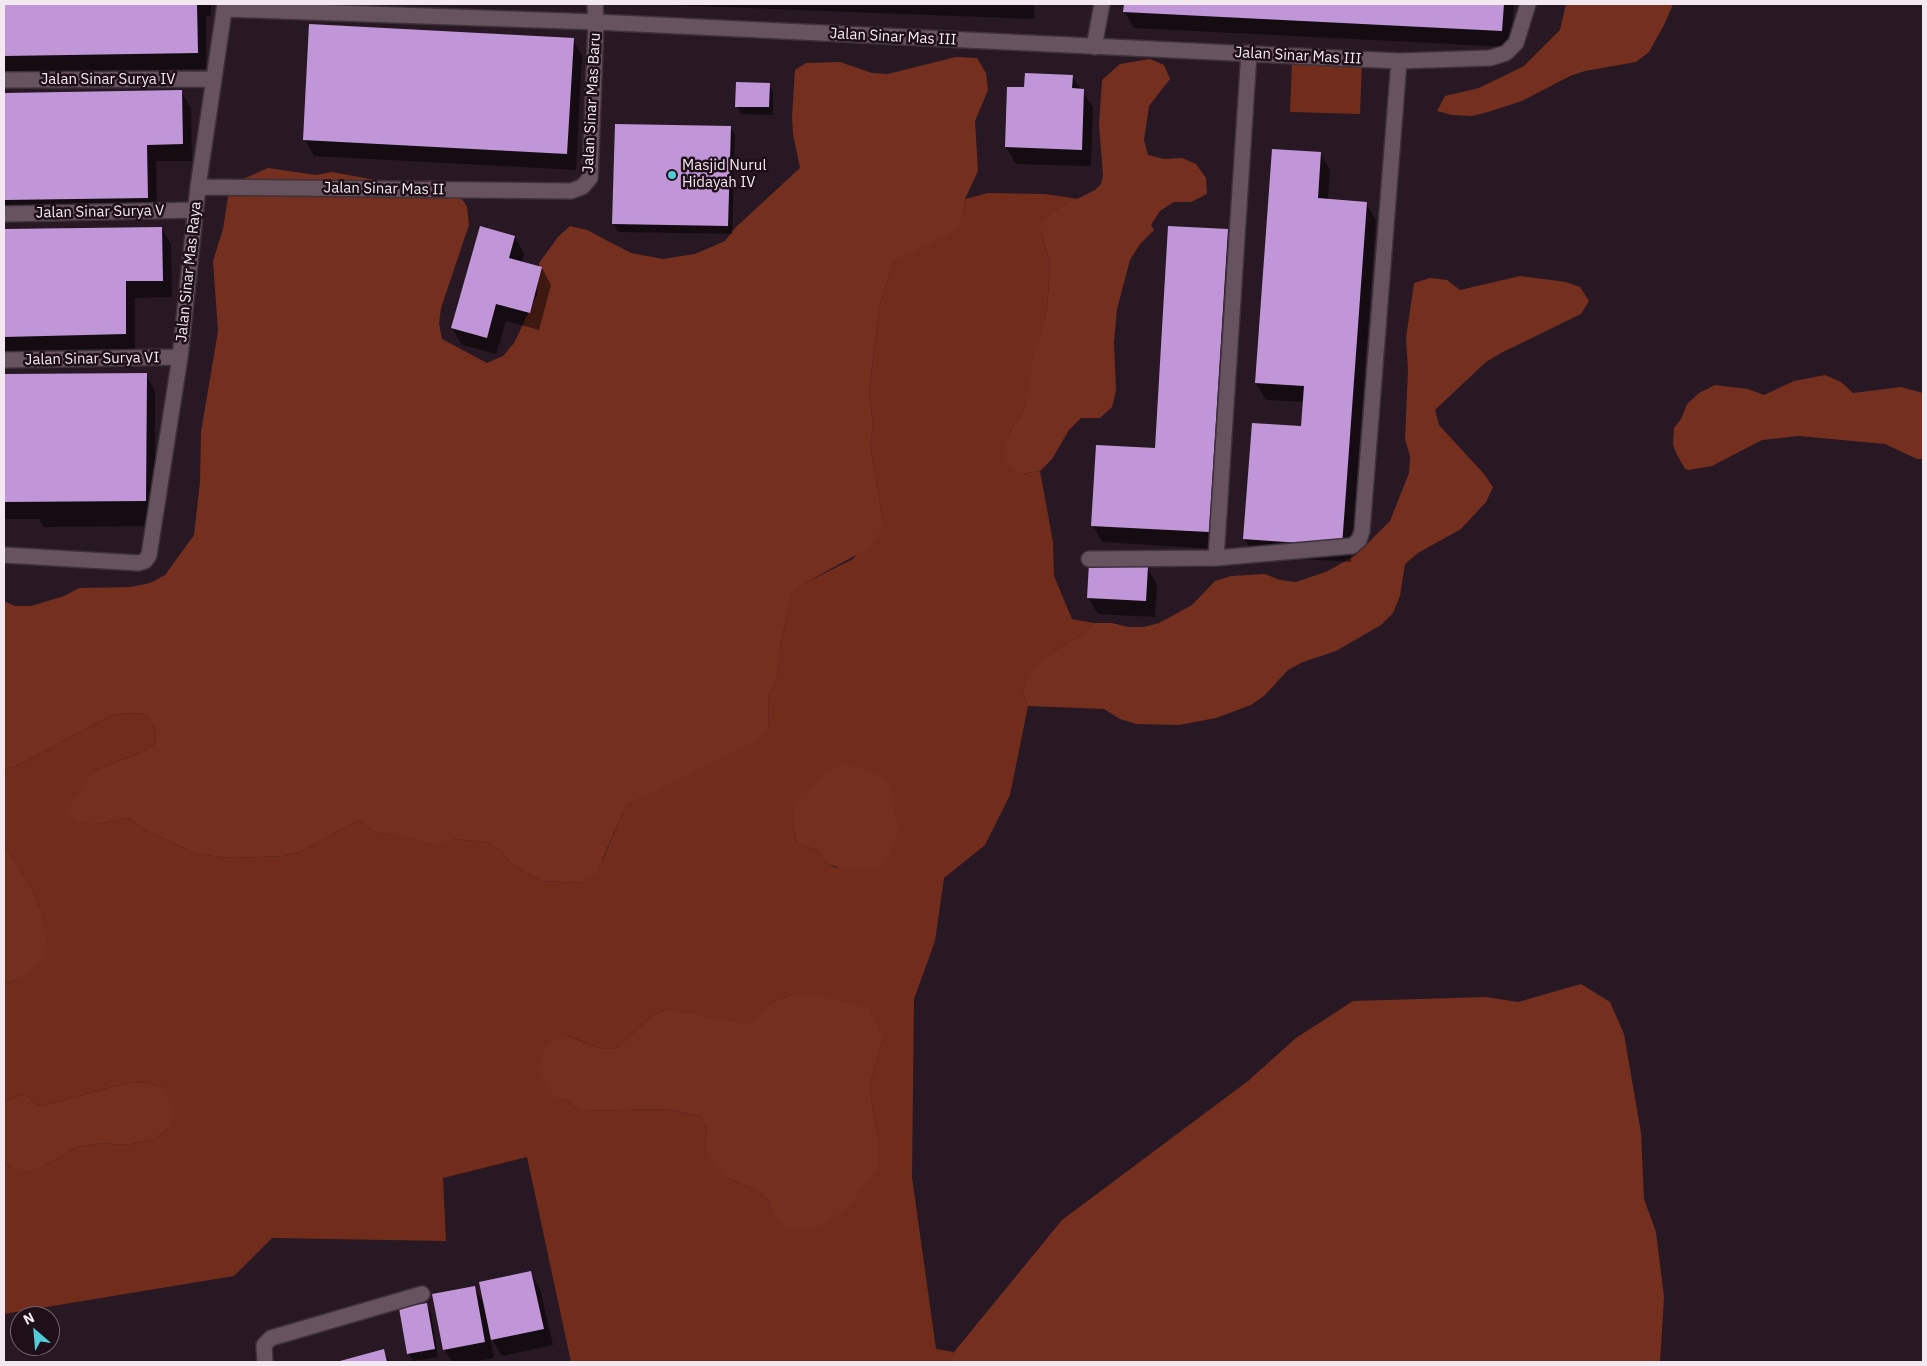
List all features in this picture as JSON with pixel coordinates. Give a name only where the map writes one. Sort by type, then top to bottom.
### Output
[{"type":"street","name":"Jalan Sinar Mas Baru","points":[[571,191],[582,187],[590,178],[596,22],[595,4]]},
{"type":"street","points":[[1094,47],[1102,4]]},
{"type":"street","name":"Jalan Sinar Mas III","points":[[224,6],[1399,61],[1490,58],[1506,53],[1516,44],[1528,4]]},
{"type":"street","name":"Jalan Sinar Mas Raya","points":[[4,555],[139,563],[145,561],[149,555],[180,357],[198,187],[224,6]]},
{"type":"street","points":[[1216,558],[1250,53]]},
{"type":"street","points":[[1089,559],[1216,558],[1352,546],[1359,540],[1362,531],[1399,61]]},
{"type":"street","name":"Jalan Sinar Surya IV","points":[[4,80],[212,79]]},
{"type":"street","name":"Jalan Sinar Mas II","points":[[198,187],[571,191]]},
{"type":"street","name":"Jalan Sinar Surya V","points":[[4,214],[196,210]]},
{"type":"street","name":"Jalan Sinar Surya VI","points":[[4,360],[180,357]]},
{"type":"street","points":[[265,1362],[264,1345],[271,1338],[422,1294]]},
{"type":"shaded area","points":[[1566,4],[1673,4],[1649,52],[1636,62],[1585,71],[1570,76],[1522,101],[1472,116],[1452,115],[1437,111],[1445,96],[1479,88],[1524,66],[1560,30]]},
{"type":"shaded area","points":[[956,57],[977,58],[986,73],[988,90],[975,121],[978,171],[965,199],[963,215],[955,230],[893,263],[879,308],[869,393],[873,426],[870,445],[883,520],[878,537],[867,549],[805,583],[792,594],[781,642],[777,679],[768,697],[769,731],[755,742],[626,805],[596,874],[581,883],[543,881],[511,864],[502,851],[487,842],[455,839],[439,845],[373,831],[359,820],[299,852],[283,856],[231,858],[196,854],[144,829],[130,818],[97,824],[79,822],[66,812],[94,771],[142,752],[156,743],[155,727],[146,713],[114,714],[14,767],[4,769],[4,601],[15,606],[31,606],[64,596],[79,588],[131,587],[150,583],[165,575],[194,535],[200,482],[201,432],[218,331],[213,261],[223,229],[228,197],[234,183],[268,168],[316,175],[332,172],[397,184],[430,180],[446,184],[459,194],[467,207],[469,225],[441,308],[439,323],[442,339],[487,363],[503,356],[514,343],[537,295],[539,263],[558,237],[570,226],[587,230],[631,253],[663,259],[695,254],[725,241],[735,228],[800,168],[793,134],[792,117],[795,70],[806,63],[840,62],[872,73],[888,74]]},
{"type":"shaded area","points":[[1150,59],[1164,65],[1170,79],[1149,106],[1144,140],[1148,155],[1164,159],[1182,158],[1196,164],[1206,178],[1207,194],[1191,202],[1174,202],[1160,211],[1151,225],[1154,230],[1140,244],[1130,260],[1117,309],[1114,342],[1116,391],[1112,407],[1100,418],[1081,418],[1069,430],[1052,459],[1040,471],[1022,474],[1008,465],[1004,450],[1009,434],[1026,406],[1033,358],[1047,310],[1050,264],[1040,226],[1055,210],[1095,190],[1101,184],[1103,175],[1099,125],[1102,80],[1120,64]]},
{"type":"shaded area","points":[[1292,61],[1362,63],[1360,114],[1290,112]]},
{"type":"shaded area","points":[[988,193],[1045,194],[1078,199],[1055,210],[1042,234],[1050,264],[1047,310],[1038,342],[1026,406],[1009,434],[1022,474],[1040,471],[1053,542],[1054,576],[1072,619],[1094,623],[1084,634],[1053,651],[1023,692],[1028,706],[1010,795],[985,845],[944,878],[935,941],[914,999],[912,1177],[936,1349],[954,1352],[950,1362],[571,1362],[527,1157],[443,1178],[446,1241],[272,1238],[234,1276],[52,1306],[10,1306],[10,1313],[4,1314],[4,1161],[12,1169],[46,1165],[76,1147],[101,1143],[127,1145],[154,1139],[169,1128],[164,1088],[148,1083],[131,1082],[42,1106],[34,1103],[29,1097],[21,1095],[4,1102],[4,983],[17,980],[40,909],[32,889],[8,850],[4,847],[4,769],[14,767],[114,714],[146,713],[155,727],[156,743],[142,752],[94,771],[97,824],[130,818],[144,829],[196,854],[231,858],[283,856],[299,852],[359,820],[373,831],[438,844],[455,839],[487,842],[502,851],[511,864],[543,881],[581,883],[603,859],[626,805],[769,731],[768,697],[777,679],[781,642],[792,594],[805,583],[853,559],[883,520],[870,445],[873,426],[869,393],[879,308],[893,263],[963,215],[965,199]],"holes":[[[792,822],[838,868],[829,865],[818,851],[797,843]],[[789,996],[883,1039],[869,1087],[878,1137],[773,1217],[769,1201],[756,1190],[724,1177],[705,1149],[707,1132],[702,1117],[668,1109],[580,1111],[565,1099],[568,1036],[599,1048],[616,1049],[652,1016],[668,1009],[748,1026],[772,1002]]]},
{"type":"shaded area","points":[[1520,276],[1566,282],[1580,287],[1589,301],[1581,314],[1486,362],[1435,410],[1439,425],[1484,474],[1493,487],[1486,502],[1461,529],[1418,553],[1405,564],[1400,596],[1393,613],[1381,625],[1336,651],[1303,662],[1288,670],[1264,696],[1251,705],[1216,718],[1179,725],[1136,724],[1120,719],[1104,709],[1028,706],[1023,692],[1029,676],[1053,651],[1084,634],[1094,623],[1144,627],[1159,623],[1192,605],[1215,581],[1231,576],[1265,574],[1280,580],[1296,582],[1328,571],[1356,555],[1390,521],[1409,473],[1410,456],[1405,439],[1408,370],[1406,338],[1414,283],[1430,278],[1447,280],[1460,290]]},
{"type":"shaded area","points":[[1825,375],[1841,382],[1853,393],[1901,387],[1923,393],[1923,459],[1917,459],[1885,444],[1799,436],[1762,440],[1712,466],[1685,469],[1673,445],[1674,428],[1681,419],[1687,404],[1699,393],[1715,385],[1748,389],[1764,395],[1794,381]]},
{"type":"shaded area","points":[[845,763],[882,776],[890,786],[898,832],[885,865],[866,872],[829,865],[818,851],[797,843],[792,822],[798,798],[825,772]]},
{"type":"shaded area","points":[[4,847],[8,850],[32,889],[40,909],[46,943],[43,959],[31,972],[17,980],[4,983]]},
{"type":"shaded area","points":[[1581,984],[1610,1002],[1624,1034],[1641,1133],[1644,1199],[1656,1232],[1664,1297],[1660,1362],[950,1362],[954,1352],[1062,1220],[1248,1081],[1296,1038],[1353,1001],[1486,997],[1518,1002]]},
{"type":"shaded area","points":[[789,996],[821,996],[869,1008],[883,1039],[869,1087],[878,1137],[877,1168],[848,1208],[819,1227],[802,1232],[786,1228],[773,1217],[769,1201],[756,1190],[724,1177],[713,1164],[705,1149],[707,1132],[702,1117],[668,1109],[580,1111],[565,1099],[554,1098],[539,1070],[542,1053],[553,1041],[567,1036],[599,1048],[616,1049],[652,1016],[668,1009],[748,1025],[772,1002]]},
{"type":"shaded area","points":[[131,1082],[148,1083],[164,1088],[174,1112],[169,1128],[154,1139],[127,1145],[101,1143],[76,1147],[46,1165],[21,1172],[12,1169],[4,1161],[4,1102],[21,1095],[29,1097],[34,1103],[42,1106]]},
{"type":"building","points":[[4,4],[197,4],[198,53],[4,56]]},
{"type":"building","points":[[1124,4],[1504,4],[1502,31],[1123,12]]},
{"type":"building","points":[[309,24],[574,38],[567,154],[303,140]]},
{"type":"building","points":[[1025,73],[1073,75],[1072,88],[1084,89],[1082,150],[1005,147],[1007,87],[1024,87]]},
{"type":"building","points":[[736,82],[770,83],[769,107],[735,107]]},
{"type":"building","points":[[182,90],[183,144],[147,145],[148,198],[4,200],[4,93]]},
{"type":"building","name":"Masjid Nurul Hidayah IV","points":[[615,124],[731,126],[728,226],[612,224]]},
{"type":"building","points":[[1272,149],[1321,152],[1318,198],[1367,202],[1342,546],[1243,539],[1252,423],[1301,426],[1304,386],[1255,383]]},
{"type":"building","points":[[480,226],[515,236],[509,258],[542,267],[530,313],[496,304],[487,338],[451,328]]},
{"type":"building","points":[[1168,226],[1228,229],[1209,532],[1091,526],[1096,445],[1155,448]]},
{"type":"building","points":[[162,227],[163,281],[126,281],[126,334],[4,337],[4,229]]},
{"type":"building","points":[[147,373],[146,501],[4,502],[4,374]]},
{"type":"building","points":[[1089,563],[1148,566],[1146,601],[1087,598]]},
{"type":"building","points":[[531,1271],[544,1329],[491,1340],[479,1282]]},
{"type":"building","points":[[475,1286],[485,1342],[443,1350],[432,1294]]},
{"type":"building","points":[[427,1303],[435,1349],[407,1354],[399,1308]]},
{"type":"building","points":[[384,1349],[387,1362],[340,1362],[340,1361]]},
{"type":"place","name":"Masjid Nurul Hidayah IV","points":[[672,175]]}]
